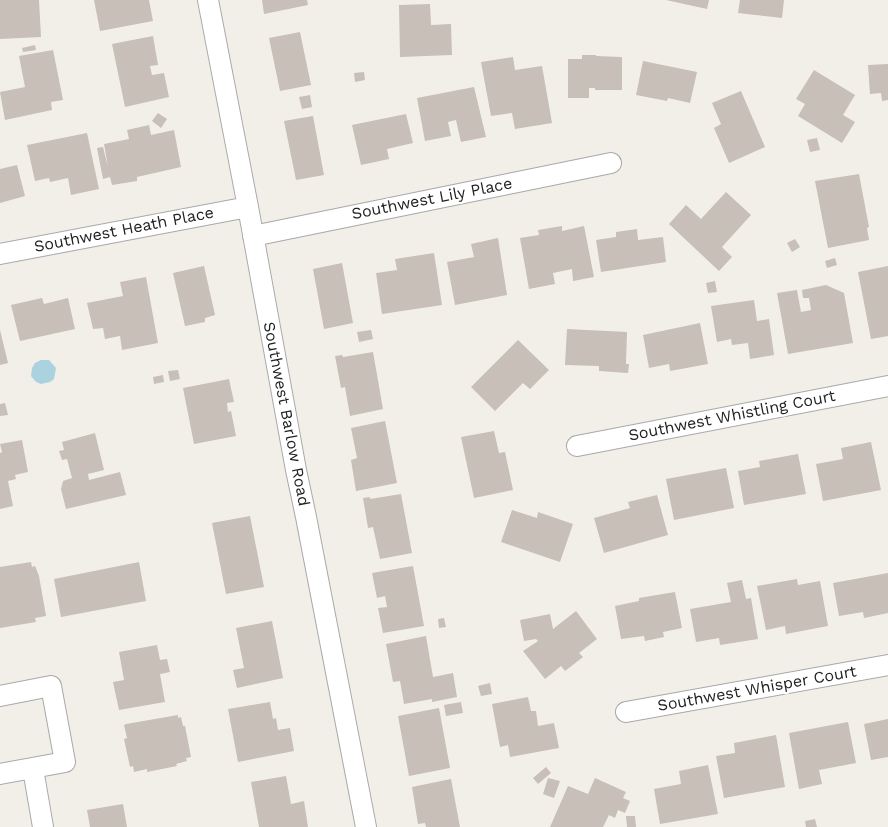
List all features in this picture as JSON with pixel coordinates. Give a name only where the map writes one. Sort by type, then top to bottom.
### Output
[{"type":"street","name":"Southwest Barlow Road","points":[[208,0],[296,470],[366,827]]},
{"type":"street","name":"Southwest Lily Place","points":[[253,236],[611,163]]},
{"type":"street","name":"Southwest Heath Place","points":[[0,254],[248,206]]},
{"type":"street","name":"Southwest Whistling Court","points":[[576,446],[888,386]]},
{"type":"street","name":"Southwest Whisper Court","points":[[626,712],[888,665]]},
{"type":"street","points":[[0,696],[51,686],[65,762],[0,774]]},
{"type":"street","points":[[33,768],[43,827]]},
{"type":"water","points":[[41,360],[49,360],[56,368],[54,379],[41,384],[36,382],[31,376],[35,363]]},
{"type":"building","points":[[0,0],[39,0],[41,37],[0,39]]},
{"type":"building","points":[[94,0],[149,0],[153,21],[100,31]]},
{"type":"building","points":[[262,0],[307,0],[308,5],[264,14]]},
{"type":"building","points":[[666,0],[709,0],[707,9]]},
{"type":"building","points":[[740,0],[784,0],[782,18],[738,13]]},
{"type":"building","points":[[430,4],[431,25],[451,24],[452,55],[400,57],[399,5]]},
{"type":"building","points":[[300,32],[311,85],[280,91],[269,38]]},
{"type":"building","points":[[153,36],[158,65],[150,66],[152,75],[164,73],[169,97],[125,107],[112,44]]},
{"type":"building","points":[[35,45],[36,50],[23,52],[22,48]]},
{"type":"building","points":[[53,50],[63,100],[51,102],[52,110],[5,120],[0,92],[25,87],[19,56]]},
{"type":"building","points":[[582,55],[622,57],[622,90],[595,90],[595,88],[589,88],[589,98],[568,98],[568,59],[582,59]]},
{"type":"building","points":[[513,57],[515,70],[542,66],[552,123],[515,129],[512,113],[491,116],[481,62]]},
{"type":"building","points":[[643,61],[697,72],[690,103],[668,98],[667,101],[636,95]]},
{"type":"building","points":[[888,64],[888,100],[882,101],[881,93],[870,94],[868,65]]},
{"type":"building","points":[[814,70],[855,95],[843,115],[855,122],[842,143],[798,116],[805,104],[796,99]]},
{"type":"building","points":[[364,72],[365,80],[355,82],[354,73]]},
{"type":"building","points":[[474,87],[486,137],[461,142],[456,120],[448,122],[451,136],[425,141],[417,98]]},
{"type":"building","points":[[741,91],[765,147],[729,163],[714,128],[721,124],[712,103]]},
{"type":"building","points":[[310,95],[312,107],[302,109],[299,97]]},
{"type":"building","points":[[158,113],[167,119],[161,128],[152,121]]},
{"type":"building","points":[[406,114],[413,143],[387,149],[389,159],[361,165],[352,125]]},
{"type":"building","points":[[313,116],[324,175],[296,180],[284,121]]},
{"type":"building","points":[[149,125],[151,135],[174,130],[181,167],[137,177],[137,181],[112,185],[110,177],[103,179],[97,148],[103,147],[108,167],[104,144],[129,139],[127,130]]},
{"type":"building","points":[[87,133],[99,189],[71,195],[68,178],[50,182],[49,178],[35,181],[27,145]]},
{"type":"building","points":[[817,138],[820,150],[810,152],[807,140]]},
{"type":"building","points":[[17,165],[25,196],[0,203],[0,169]]},
{"type":"building","points":[[859,174],[869,227],[867,228],[869,240],[828,248],[815,181]]},
{"type":"building","points":[[726,192],[751,215],[722,247],[732,257],[719,271],[669,224],[686,205],[701,219]]},
{"type":"building","points":[[562,226],[562,231],[584,226],[594,277],[573,281],[572,269],[553,273],[555,284],[529,289],[520,238],[539,235],[538,230]]},
{"type":"building","points":[[637,229],[638,240],[663,237],[666,262],[601,272],[596,240],[616,237],[616,232]]},
{"type":"building","points":[[498,238],[507,295],[455,305],[447,262],[474,257],[471,244]]},
{"type":"building","points":[[795,239],[800,247],[792,252],[787,243]]},
{"type":"building","points":[[434,253],[442,305],[382,314],[376,273],[397,270],[395,259]]},
{"type":"building","points":[[835,258],[837,265],[827,268],[825,261]]},
{"type":"building","points":[[342,263],[353,323],[324,329],[313,269]]},
{"type":"building","points":[[204,266],[215,315],[205,318],[205,322],[185,326],[173,273]]},
{"type":"building","points":[[888,266],[888,336],[871,339],[858,272]]},
{"type":"building","points":[[146,277],[158,343],[122,350],[120,336],[105,339],[103,328],[93,329],[87,303],[123,296],[120,282]]},
{"type":"building","points":[[715,281],[717,292],[708,293],[706,283]]},
{"type":"building","points":[[826,285],[844,293],[853,343],[788,354],[777,293],[797,290],[801,312],[811,310],[809,298],[803,298],[802,290]]},
{"type":"building","points":[[42,298],[44,304],[68,298],[75,329],[20,341],[11,305]]},
{"type":"building","points":[[754,300],[757,321],[769,319],[774,355],[750,359],[748,343],[732,345],[731,339],[717,342],[711,306]]},
{"type":"building","points":[[700,323],[708,364],[670,371],[669,364],[649,368],[643,335]]},
{"type":"building","points":[[567,329],[627,332],[626,364],[629,364],[628,373],[599,371],[599,366],[565,365]]},
{"type":"building","points":[[0,330],[8,363],[0,365]]},
{"type":"building","points":[[371,330],[373,339],[359,342],[357,332]]},
{"type":"building","points":[[518,340],[549,370],[530,389],[523,383],[495,411],[471,387]]},
{"type":"building","points":[[373,352],[383,409],[350,416],[345,387],[341,388],[335,356],[342,355],[343,357]]},
{"type":"building","points":[[178,370],[180,379],[170,381],[168,371]]},
{"type":"building","points":[[163,375],[164,382],[154,384],[153,377]]},
{"type":"building","points":[[229,379],[234,402],[227,403],[228,412],[231,411],[236,436],[194,444],[183,388]]},
{"type":"building","points":[[5,403],[8,415],[0,416],[0,404]]},
{"type":"building","points":[[385,421],[397,483],[356,491],[351,460],[357,458],[351,428]]},
{"type":"building","points":[[494,431],[499,453],[505,452],[513,490],[474,498],[461,437]]},
{"type":"building","points":[[95,433],[104,470],[88,474],[89,480],[120,472],[126,495],[66,509],[61,489],[63,481],[72,478],[67,459],[62,460],[59,451],[64,450],[62,442]]},
{"type":"building","points":[[22,440],[28,472],[15,475],[16,479],[8,481],[13,506],[0,509],[0,453],[2,452],[0,444]]},
{"type":"building","points":[[871,442],[881,490],[823,501],[816,464],[843,459],[841,448]]},
{"type":"building","points":[[798,454],[806,494],[744,505],[738,471],[760,467],[759,461]]},
{"type":"building","points":[[726,468],[734,508],[674,520],[666,479]]},
{"type":"building","points":[[401,494],[412,553],[380,559],[373,527],[368,528],[363,498],[370,497],[370,499]]},
{"type":"building","points":[[657,495],[668,535],[604,553],[594,518],[630,508],[628,502]]},
{"type":"building","points":[[512,510],[537,518],[538,512],[573,524],[560,562],[501,542]]},
{"type":"building","points":[[250,516],[264,587],[226,594],[212,523]]},
{"type":"building","points":[[31,562],[32,567],[35,566],[39,576],[46,616],[35,618],[36,622],[0,628],[0,567]]},
{"type":"building","points":[[139,562],[146,601],[61,617],[54,579]]},
{"type":"building","points":[[413,566],[424,626],[383,633],[378,608],[387,607],[385,596],[377,598],[372,573]]},
{"type":"building","points":[[888,573],[888,613],[864,618],[863,612],[839,616],[833,583]]},
{"type":"building","points":[[797,579],[798,585],[820,581],[828,626],[786,634],[785,626],[766,630],[757,586]]},
{"type":"building","points":[[742,580],[746,599],[751,598],[758,639],[720,645],[719,638],[696,642],[690,609],[731,602],[727,583]]},
{"type":"building","points":[[675,592],[682,628],[663,632],[664,637],[645,641],[644,636],[621,639],[615,606],[639,601],[639,598]]},
{"type":"building","points":[[576,611],[597,639],[579,653],[583,657],[565,671],[561,666],[545,679],[523,651],[538,641],[536,639],[524,641],[520,620],[550,614],[553,629]]},
{"type":"building","points":[[444,618],[446,627],[439,628],[438,619]]},
{"type":"building","points":[[272,621],[283,678],[237,688],[233,670],[244,668],[236,628]]},
{"type":"building","points":[[426,636],[433,677],[453,673],[457,697],[432,702],[432,699],[404,704],[400,681],[393,682],[386,644]]},
{"type":"building","points":[[157,645],[160,660],[167,659],[170,672],[160,674],[165,702],[119,710],[113,682],[124,680],[119,652]]},
{"type":"building","points":[[490,683],[492,694],[481,696],[478,686]]},
{"type":"building","points":[[528,697],[531,711],[536,711],[538,726],[554,723],[559,748],[510,757],[508,745],[500,747],[492,704]]},
{"type":"building","points":[[270,702],[273,719],[276,718],[278,730],[290,728],[294,751],[238,762],[228,709]]},
{"type":"building","points":[[461,702],[463,713],[446,716],[444,705]]},
{"type":"building","points":[[439,708],[450,768],[409,776],[398,716]]},
{"type":"building","points":[[178,715],[178,718],[181,717],[183,726],[185,726],[191,757],[186,758],[187,761],[176,764],[177,766],[147,772],[147,769],[134,772],[133,766],[130,767],[124,739],[127,738],[124,725]]},
{"type":"building","points":[[888,719],[888,757],[871,760],[864,724]]},
{"type":"building","points":[[848,722],[856,763],[819,770],[822,784],[799,789],[789,733]]},
{"type":"building","points":[[776,735],[785,787],[724,798],[716,756],[735,753],[734,743]]},
{"type":"building","points":[[708,765],[718,814],[660,824],[654,789],[681,784],[679,771]]},
{"type":"building","points":[[546,767],[551,773],[538,784],[533,778]]},
{"type":"building","points":[[286,776],[291,804],[304,801],[308,827],[259,827],[251,782]]},
{"type":"building","points":[[548,778],[560,781],[554,798],[543,794]]},
{"type":"building","points":[[595,778],[626,792],[623,798],[630,801],[625,813],[618,810],[615,818],[609,815],[603,827],[550,827],[568,786],[588,794]]},
{"type":"building","points":[[451,779],[460,827],[426,827],[425,823],[418,824],[412,787]]},
{"type":"building","points":[[123,804],[127,827],[90,827],[87,810]]},
{"type":"building","points":[[626,816],[635,816],[636,827],[627,827]]},
{"type":"building","points":[[815,819],[817,827],[806,827],[805,821]]}]
